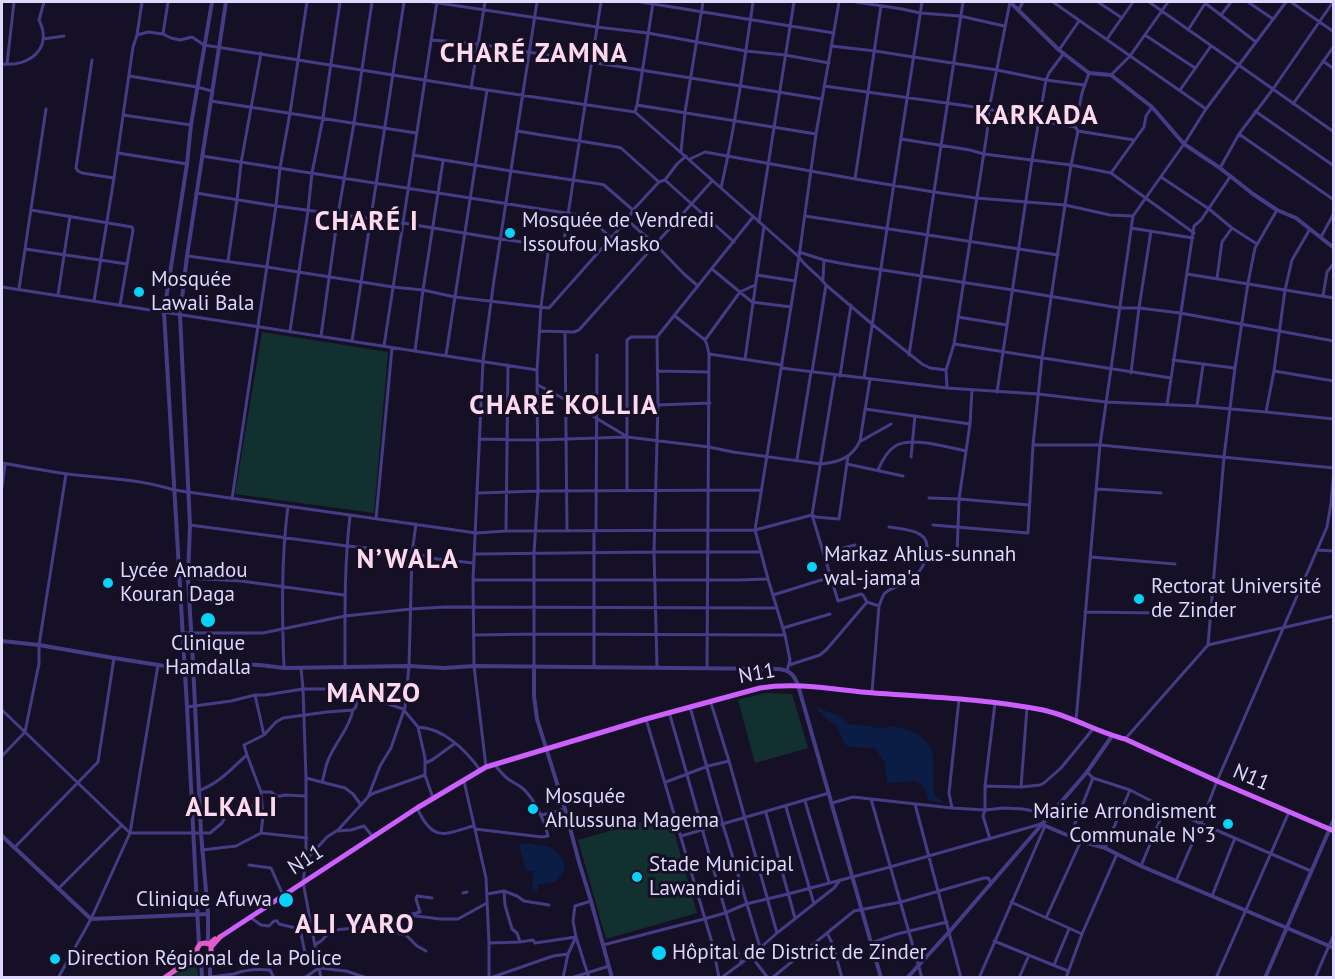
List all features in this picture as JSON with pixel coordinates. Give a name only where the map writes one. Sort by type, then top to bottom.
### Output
[{"type":"highway","points":[[209,945],[220,937]]},
{"type":"highway","points":[[199,955],[199,946],[203,943],[209,945]]},
{"type":"highway","points":[[199,955],[206,958],[210,956],[209,945]]},
{"type":"highway","points":[[164,978],[199,955]]},
{"type":"main road","name":"N11","points":[[220,937],[417,808],[483,768],[669,712],[760,688],[798,685],[959,699],[1028,708],[1059,715],[1125,740],[1331,830]]},
{"type":"street","points":[[7,64],[14,2]]},
{"type":"street","points":[[2,64],[22,62],[33,58],[38,53],[43,39],[44,30],[39,20],[44,2]]},
{"type":"street","points":[[94,301],[142,2]]},
{"type":"street","points":[[163,34],[168,2]]},
{"type":"street","points":[[199,946],[164,312],[191,125],[212,2]]},
{"type":"street","points":[[209,945],[188,578],[190,525],[180,315],[196,193],[226,2]]},
{"type":"street","points":[[232,499],[280,168],[307,2]]},
{"type":"street","points":[[290,331],[312,173],[323,118],[340,2]]},
{"type":"street","points":[[321,336],[372,2]]},
{"type":"street","points":[[352,341],[404,2]]},
{"type":"street","points":[[432,2],[648,33],[829,63]]},
{"type":"street","points":[[384,346],[437,2]]},
{"type":"street","points":[[471,88],[485,2]]},
{"type":"street","points":[[483,768],[474,666],[473,562],[483,361],[537,2]]},
{"type":"street","points":[[562,247],[601,2]]},
{"type":"street","points":[[641,2],[654,2],[750,21],[791,25],[834,33]]},
{"type":"street","points":[[634,112],[654,2]]},
{"type":"street","points":[[681,152],[685,112],[703,2]]},
{"type":"street","points":[[721,188],[735,121],[753,2]]},
{"type":"street","points":[[759,222],[794,2]]},
{"type":"street","points":[[787,671],[790,660],[785,635],[755,530],[799,257],[816,134],[839,2]]},
{"type":"street","points":[[855,2],[920,13],[960,16],[1004,26]]},
{"type":"street","points":[[864,378],[922,2]]},
{"type":"street","points":[[909,355],[963,2]]},
{"type":"street","points":[[947,388],[946,370],[954,344],[989,109],[1010,2],[1059,50],[1089,73],[1111,75],[1152,107],[1184,144],[1277,210],[1296,218],[1334,248]]},
{"type":"street","points":[[1019,9],[1023,2]]},
{"type":"street","points":[[1053,2],[1206,108]]},
{"type":"street","points":[[1060,6],[1063,2]]},
{"type":"street","points":[[1098,2],[1122,18]]},
{"type":"street","points":[[1106,40],[1133,2]]},
{"type":"street","points":[[1149,2],[1334,132]]},
{"type":"street","points":[[1111,75],[1130,56],[1168,2]]},
{"type":"street","points":[[1188,30],[1206,2],[1256,42]]},
{"type":"street","points":[[1221,15],[1231,2]]},
{"type":"street","points":[[1248,2],[1273,19]]},
{"type":"street","points":[[1076,721],[1100,445],[1133,216],[1184,144],[1206,108],[1286,2]]},
{"type":"street","points":[[1291,2],[1334,32]]},
{"type":"street","points":[[1220,168],[1239,134],[1333,2]]},
{"type":"street","points":[[855,179],[881,6]]},
{"type":"street","points":[[1059,50],[1079,21]]},
{"type":"street","points":[[137,35],[148,32],[180,40],[192,37],[204,45],[634,112],[799,257],[806,267],[826,285],[909,355],[930,368],[946,370]]},
{"type":"street","points":[[1145,34],[1195,68]]},
{"type":"street","points":[[43,39],[64,36]]},
{"type":"street","points":[[432,40],[478,44],[529,54],[822,99]]},
{"type":"street","points":[[831,46],[953,63],[1084,86]]},
{"type":"street","points":[[1180,90],[1211,46]]},
{"type":"street","points":[[1293,104],[1334,46]]},
{"type":"street","points":[[228,261],[241,163],[261,53]]},
{"type":"street","points":[[998,392],[1025,202],[1046,80],[1064,53]]},
{"type":"street","points":[[92,60],[76,168],[81,173],[114,178]]},
{"type":"street","points":[[1322,61],[1334,69]]},
{"type":"street","points":[[1075,127],[1089,73]]},
{"type":"street","points":[[129,76],[212,91]]},
{"type":"street","points":[[824,86],[989,109],[1013,116],[1075,127],[1078,131],[1134,140]]},
{"type":"street","points":[[446,355],[487,90]]},
{"type":"street","points":[[211,100],[417,133]]},
{"type":"street","points":[[637,105],[816,134]]},
{"type":"street","points":[[1111,173],[1144,127],[1146,116],[1152,107]]},
{"type":"street","points":[[19,290],[46,109]]},
{"type":"street","points":[[1255,111],[1334,166]]},
{"type":"street","points":[[123,115],[191,125]]},
{"type":"street","points":[[517,131],[621,148],[658,182]]},
{"type":"street","points":[[933,525],[1028,533],[1033,445],[1042,358],[1078,131]]},
{"type":"street","points":[[1239,134],[1334,200]]},
{"type":"street","points":[[901,139],[1111,173],[1193,236]]},
{"type":"street","points":[[690,159],[705,152],[934,192],[1065,206],[1110,216],[1133,216]]},
{"type":"street","points":[[118,153],[187,164]]},
{"type":"street","points":[[202,156],[589,217],[611,238]]},
{"type":"street","points":[[413,156],[604,185],[633,210]]},
{"type":"street","points":[[187,256],[423,290],[455,297],[551,307],[658,182],[665,180],[686,156]]},
{"type":"street","points":[[415,351],[443,160]]},
{"type":"street","points":[[1161,177],[1257,244]]},
{"type":"street","points":[[1167,405],[1194,226],[1201,220],[1230,177]]},
{"type":"street","points":[[665,180],[734,242]]},
{"type":"street","points":[[540,331],[574,332],[579,330],[712,182]]},
{"type":"street","points":[[196,193],[598,252]]},
{"type":"street","points":[[31,210],[132,227],[120,305]]},
{"type":"street","points":[[1208,645],[1224,456],[1241,325],[1253,253],[1277,210]]},
{"type":"street","points":[[1321,237],[1334,213]]},
{"type":"street","points":[[57,296],[70,216]]},
{"type":"street","points":[[805,216],[1058,255]]},
{"type":"street","points":[[657,667],[654,552],[658,405],[657,337],[753,218]]},
{"type":"street","points":[[627,220],[698,285]]},
{"type":"street","points":[[745,359],[764,226]]},
{"type":"street","points":[[1131,228],[1193,236]]},
{"type":"street","points":[[1217,278],[1222,242],[1232,228]]},
{"type":"street","points":[[1266,412],[1285,290],[1293,256],[1310,229]]},
{"type":"street","points":[[1131,373],[1151,231]]},
{"type":"street","points":[[549,245],[541,306],[537,370],[538,491],[534,553],[534,696],[536,712],[612,978]]},
{"type":"street","points":[[25,249],[127,264]]},
{"type":"street","points":[[799,252],[824,260],[881,270],[1119,308],[1180,313],[1334,340]]},
{"type":"street","points":[[823,280],[824,260]]},
{"type":"street","points":[[1323,296],[1327,272],[1334,263]]},
{"type":"street","points":[[712,268],[752,302],[791,307]]},
{"type":"street","points":[[757,274],[795,281]]},
{"type":"street","points":[[1187,274],[1334,297]]},
{"type":"street","points":[[705,340],[740,292],[755,285]]},
{"type":"street","points":[[797,460],[826,285]]},
{"type":"street","points":[[2,287],[537,370]]},
{"type":"street","points":[[840,376],[851,305]]},
{"type":"street","points":[[675,316],[705,340],[709,354],[707,667]]},
{"type":"street","points":[[958,317],[1007,325]]},
{"type":"street","points":[[565,332],[567,531]]},
{"type":"street","points":[[627,491],[627,340],[631,337],[657,337]]},
{"type":"street","points":[[954,344],[1171,378]]},
{"type":"street","points":[[376,519],[392,347]]},
{"type":"street","points":[[709,354],[812,372],[947,388],[1038,394],[1106,402],[1197,406],[1334,419]]},
{"type":"street","points":[[594,666],[597,355]]},
{"type":"street","points":[[1173,360],[1235,368]]},
{"type":"street","points":[[1197,406],[1203,364]]},
{"type":"street","points":[[506,531],[508,365]]},
{"type":"street","points":[[658,371],[709,372]]},
{"type":"street","points":[[1274,371],[1334,381]]},
{"type":"street","points":[[835,375],[812,515],[838,601],[861,594],[867,602],[879,606]]},
{"type":"street","points":[[480,439],[627,437],[821,464],[835,462],[848,456],[860,441],[870,378]]},
{"type":"street","points":[[537,384],[627,437]]},
{"type":"street","points":[[957,555],[960,499],[972,390]]},
{"type":"street","points":[[658,405],[710,403]]},
{"type":"street","points":[[865,409],[970,424]]},
{"type":"street","points":[[911,458],[915,416]]},
{"type":"street","points":[[860,441],[891,424]]},
{"type":"street","points":[[878,470],[890,450],[905,441],[966,450]]},
{"type":"street","points":[[1033,445],[1100,445],[1334,469],[1328,523],[1216,781],[1201,824],[1176,881]]},
{"type":"street","points":[[2,487],[3,463],[116,479],[188,493],[476,533],[755,530],[812,515],[839,519],[848,456]]},
{"type":"street","points":[[847,464],[903,476]]},
{"type":"street","points":[[2,756],[25,732],[38,671],[39,645],[66,473]]},
{"type":"street","points":[[1097,489],[1161,494]]},
{"type":"street","points":[[477,493],[761,490]]},
{"type":"street","points":[[929,498],[1029,505]]},
{"type":"street","points":[[284,668],[282,629],[284,538],[288,506]]},
{"type":"street","points":[[345,668],[344,595],[350,516]]},
{"type":"street","points":[[368,797],[380,766],[391,748],[406,701],[412,554],[416,524]]},
{"type":"street","points":[[190,525],[473,562]]},
{"type":"street","points":[[872,693],[879,606],[885,593],[911,579],[923,567],[926,558],[927,543],[924,537],[914,532],[889,527]]},
{"type":"street","points":[[824,553],[855,545]]},
{"type":"street","points":[[1317,550],[1334,552]]},
{"type":"street","points":[[474,554],[760,552]]},
{"type":"street","points":[[926,558],[962,554],[1000,556]]},
{"type":"street","points":[[1090,557],[1175,564]]},
{"type":"street","points":[[188,578],[241,581],[344,595]]},
{"type":"street","points":[[773,594],[831,578]]},
{"type":"street","points":[[473,580],[768,579]]},
{"type":"street","points":[[789,665],[820,655],[827,650],[867,602]]},
{"type":"street","points":[[183,633],[252,634],[345,616],[445,607],[777,608]]},
{"type":"street","points":[[1085,612],[1158,613]]},
{"type":"street","points":[[783,628],[830,614]]},
{"type":"street","points":[[1125,740],[1208,645],[1334,616]]},
{"type":"street","points":[[474,635],[785,635]]},
{"type":"street","points":[[2,641],[171,667],[193,663],[284,668],[594,666],[707,667],[787,671],[793,675],[798,685],[880,978]]},
{"type":"street","points":[[14,848],[98,762],[114,658]]},
{"type":"street","points":[[58,978],[91,919],[130,833],[158,665]]},
{"type":"street","points":[[301,668],[307,838],[303,882],[321,978]]},
{"type":"street","points":[[187,707],[289,690],[340,689],[357,692],[403,709],[418,727],[423,747],[424,775],[434,798]]},
{"type":"street","points":[[322,782],[327,761],[356,707],[357,692]]},
{"type":"street","points":[[255,695],[264,735]]},
{"type":"street","points":[[952,808],[949,792],[959,699]]},
{"type":"street","points":[[710,701],[777,933]]},
{"type":"street","points":[[990,839],[983,816],[995,703]]},
{"type":"street","points":[[690,707],[760,947]]},
{"type":"street","points":[[1021,787],[1028,708]]},
{"type":"street","points":[[2,710],[130,833],[212,832],[222,823],[226,815],[246,810],[261,802]]},
{"type":"street","points":[[261,833],[263,817],[261,792],[244,745],[264,735],[279,720],[353,710]]},
{"type":"street","points":[[669,712],[741,963]]},
{"type":"street","points":[[646,719],[713,946],[720,978],[751,956],[834,888],[840,880]]},
{"type":"street","points":[[418,727],[429,728],[447,737],[483,768]]},
{"type":"street","points":[[985,786],[1021,787],[1044,783],[1061,768],[1093,729]]},
{"type":"street","points":[[979,978],[1049,814],[1086,772],[1112,736]]},
{"type":"street","points":[[425,763],[454,744]]},
{"type":"street","points":[[199,791],[216,782],[247,755]]},
{"type":"street","points":[[666,782],[708,766],[729,761]]},
{"type":"street","points":[[417,808],[427,826],[441,834],[474,827],[548,837],[542,815],[526,792],[494,764]]},
{"type":"street","points":[[1086,772],[1093,778],[1130,790],[1165,808],[1311,871]]},
{"type":"street","points":[[306,860],[368,797],[424,775]]},
{"type":"street","points":[[306,778],[345,788],[353,794],[360,805]]},
{"type":"street","points":[[1070,836],[1093,778]]},
{"type":"street","points":[[463,780],[485,873],[490,978],[553,956],[568,954]]},
{"type":"street","points":[[1105,848],[1130,790]]},
{"type":"street","points":[[261,792],[271,792],[277,796],[306,796]]},
{"type":"street","points":[[681,836],[829,794]]},
{"type":"street","points":[[832,803],[850,798],[871,799],[952,808],[1023,809],[1049,814]]},
{"type":"street","points":[[871,799],[922,978]]},
{"type":"street","points":[[805,801],[829,882]]},
{"type":"street","points":[[915,804],[962,978]]},
{"type":"street","points":[[786,807],[814,904]]},
{"type":"street","points":[[1141,866],[1165,808]]},
{"type":"street","points":[[542,815],[565,809]]},
{"type":"street","points":[[1216,978],[1288,812]]},
{"type":"street","points":[[766,813],[795,918]]},
{"type":"street","points":[[1265,978],[1334,819]]},
{"type":"street","points":[[907,978],[1043,825]]},
{"type":"street","points":[[603,945],[725,913],[746,904],[1043,825],[1105,848],[1141,866],[1331,947]]},
{"type":"street","points":[[58,889],[121,826]]},
{"type":"street","points":[[334,832],[364,826],[373,837]]},
{"type":"street","points":[[202,850],[236,846],[261,833],[307,838]]},
{"type":"street","points":[[2,836],[91,919],[208,914]]},
{"type":"street","points":[[1212,896],[1235,838]]},
{"type":"street","points":[[1046,918],[1081,841]]},
{"type":"street","points":[[1065,978],[1117,854]]},
{"type":"street","points":[[249,865],[271,868],[283,895]]},
{"type":"street","points":[[751,956],[770,978],[854,911],[901,902],[984,878],[988,878],[991,882]]},
{"type":"street","points":[[487,894],[504,891],[524,901],[549,905]]},
{"type":"street","points":[[504,891],[505,905],[512,929],[517,933],[520,942]]},
{"type":"street","points":[[316,944],[323,941],[330,931],[366,927],[420,912],[417,896],[432,898]]},
{"type":"street","points":[[589,978],[573,921],[575,906],[591,901]]},
{"type":"street","points":[[1011,902],[1082,934]]},
{"type":"street","points":[[408,915],[458,919],[487,903]]},
{"type":"street","points":[[250,917],[261,925],[269,926],[277,921],[279,924],[300,929],[305,953],[317,954]]},
{"type":"street","points":[[385,921],[390,932],[406,935],[426,951]]},
{"type":"street","points":[[871,943],[947,922]]},
{"type":"street","points":[[1054,965],[1069,928]]},
{"type":"street","points":[[827,933],[833,945],[842,978]]},
{"type":"street","points":[[1315,978],[1331,947],[1334,934]]},
{"type":"street","points":[[489,943],[533,940],[535,943],[576,937]]},
{"type":"street","points":[[563,978],[568,954],[576,937]]},
{"type":"street","points":[[994,941],[1068,971]]},
{"type":"street","points":[[199,955],[202,978]]},
{"type":"street","points":[[1019,978],[1029,955]]},
{"type":"street","points":[[210,956],[210,977],[234,976],[236,972],[267,969],[274,978]]},
{"type":"street","points":[[571,978],[609,966]]},
{"type":"street","points":[[304,978],[319,968],[346,971],[367,978]]},
{"type":"green space","points":[[262,332],[388,352],[374,513],[235,494]]},
{"type":"green space","points":[[765,693],[792,694],[808,748],[755,763],[738,700]]},
{"type":"green space","name":"Stade Municipal Lawandidi","points":[[669,814],[697,913],[606,939],[578,840]]},
{"type":"green space","points":[[196,959],[198,977],[178,977],[173,974]]},
{"type":"water","points":[[813,706],[839,716],[847,724],[882,729],[891,726],[917,733],[930,747],[933,756],[934,795],[945,804],[928,800],[925,788],[916,781],[887,783],[885,763],[875,748],[848,747],[837,726]]},
{"type":"water","points":[[519,844],[548,846],[561,856],[564,863],[565,872],[554,882],[538,885],[537,891],[532,891],[533,871],[526,871]]},
{"type":"place","name":"Mosquée de Vendredi Issoufou Masko","points":[[510,233]]},
{"type":"place","name":"Mosquée Lawali Bala","points":[[139,292]]},
{"type":"place","name":"Markaz Ahlus-sunnah wal-jama'a","points":[[812,567]]},
{"type":"place","name":"Lycée Amadou Kouran Daga","points":[[108,583]]},
{"type":"place","name":"Rectorat Université de Zinder","points":[[1139,599]]},
{"type":"place","name":"Clinique Hamdalla","points":[[208,620]]},
{"type":"place","name":"Mosquée Ahlussuna Magema","points":[[533,809]]},
{"type":"place","name":"Mairie Arrondisment Communale N°3","points":[[1228,824]]},
{"type":"place","name":"Stade Municipal Lawandidi","points":[[637,877]]},
{"type":"place","name":"Clinique Afuwa","points":[[286,900]]},
{"type":"place","name":"Hôpital de District de Zinder","points":[[659,953]]},
{"type":"place","name":"Direction Régional de la Police","points":[[55,959]]},
{"type":"district","name":"CHARÉ ZAMNA","points":[[534,54]]},
{"type":"district","name":"KARKADA","points":[[1037,116]]},
{"type":"district","name":"CHARÉ I","points":[[367,222]]},
{"type":"district","name":"CHARÉ KOLLIA","points":[[564,406]]},
{"type":"district","name":"N’WALA","points":[[408,560]]},
{"type":"district","name":"MANZO","points":[[374,694]]},
{"type":"district","name":"ALKALI","points":[[232,808]]},
{"type":"district","name":"ALI YARO","points":[[355,925]]}]
